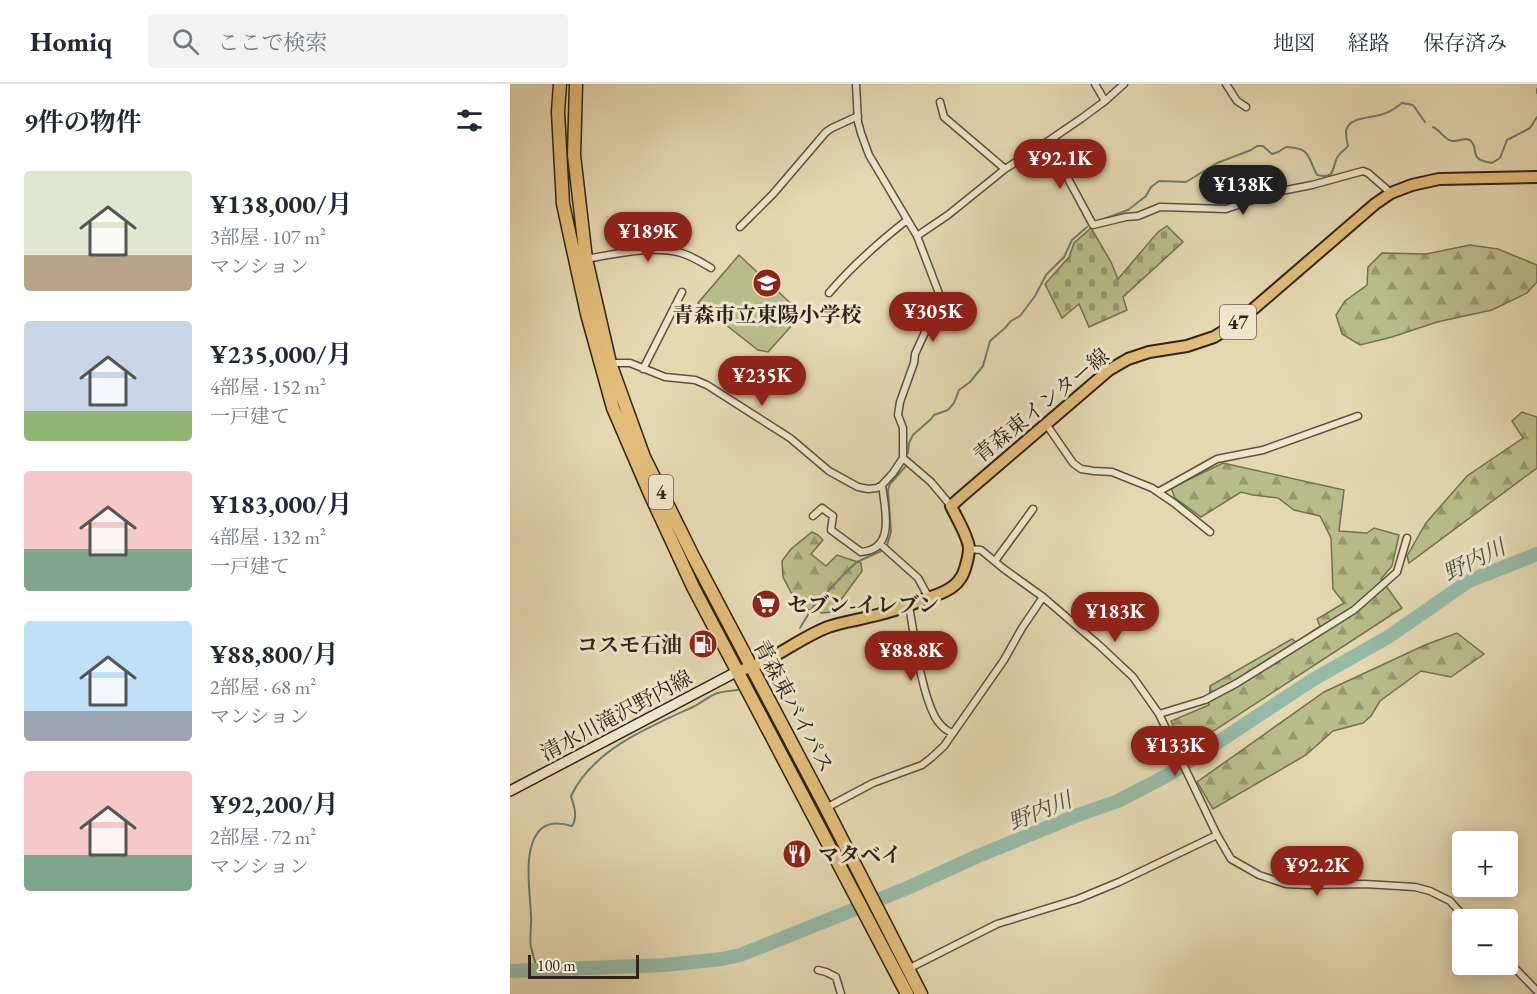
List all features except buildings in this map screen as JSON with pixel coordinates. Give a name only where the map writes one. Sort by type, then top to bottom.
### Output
[{"type":"highway","name":"青森東バイパス","points":[[560,84],[558,112],[563,204],[589,324],[613,408],[693,588],[907,994]]},
{"type":"highway","name":"青森東バイパス","points":[[576,84],[574,155],[586,259],[610,363],[644,457],[694,558],[826,807],[921,994]]},
{"type":"main road","name":"青森東インター線","points":[[951,506],[1109,370],[1128,359],[1149,352],[1187,346],[1214,337],[1237,323],[1391,193],[1438,179],[1537,177]]},
{"type":"main road","points":[[738,671],[752,668],[812,634],[831,626],[909,606],[955,585],[961,579],[969,549],[951,506]]},
{"type":"main road","name":"清水川滝沢野内線","points":[[510,791],[738,671]]},
{"type":"street","points":[[610,363],[630,363],[665,377],[695,380],[707,385],[790,438],[829,471],[858,487],[868,489],[882,485],[893,473],[903,458],[903,428],[898,415],[900,402],[915,354],[940,296],[916,236],[869,155],[861,133],[856,84]]},
{"type":"street","points":[[1095,84],[1105,101]]},
{"type":"street","points":[[916,236],[948,215],[1005,169],[1105,101],[1124,84]]},
{"type":"street","points":[[1226,84],[1237,101],[1246,107]]},
{"type":"street","points":[[940,102],[944,117],[1005,169]]},
{"type":"street","points":[[740,227],[773,194],[826,132],[858,116]]},
{"type":"street","points":[[1044,144],[1066,175],[1093,225],[1138,216],[1161,207],[1226,209],[1276,192],[1363,171],[1391,193]]},
{"type":"street","points":[[829,293],[849,270],[907,220]]},
{"type":"street","points":[[586,259],[634,252],[669,251],[684,254],[711,268]]},
{"type":"street","points":[[643,369],[682,292]]},
{"type":"street","points":[[1158,492],[1217,459],[1263,450],[1358,416]]},
{"type":"street","points":[[1046,423],[1073,463],[1081,469],[1112,472],[1152,488],[1210,532]]},
{"type":"street","points":[[903,458],[931,482],[951,506]]},
{"type":"street","points":[[813,516],[822,508],[833,516],[831,530],[861,552],[869,552],[880,544],[886,533],[882,485]]},
{"type":"street","points":[[995,561],[1033,509]]},
{"type":"street","points":[[1159,714],[1205,700],[1237,683],[1354,610],[1396,572],[1407,538]]},
{"type":"street","points":[[880,544],[918,578],[929,598]]},
{"type":"street","points":[[969,549],[981,550],[1043,597],[1133,677],[1159,714],[1206,814],[1231,858],[1259,875],[1286,884],[1364,884],[1415,887],[1430,891],[1450,901],[1457,909]]},
{"type":"street","points":[[826,807],[873,783],[922,765],[944,746],[1004,660],[1043,597]]},
{"type":"street","points":[[909,606],[927,697],[936,719],[945,730],[952,733]]},
{"type":"street","points":[[908,969],[997,924],[1078,899],[1217,835]]},
{"type":"street","points":[[818,970],[836,977],[841,994]]},
{"type":"street","points":[[1518,971],[1537,991]]},
{"type":"green space","points":[[1167,226],[1183,242],[1123,297],[1127,310],[1089,327],[1079,304],[1062,318],[1045,284],[1069,257],[1074,243],[1091,228],[1118,279],[1158,232]]},
{"type":"green space","points":[[1470,245],[1498,249],[1537,265],[1537,282],[1527,293],[1492,310],[1437,322],[1392,337],[1360,345],[1342,334],[1336,315],[1345,301],[1367,285],[1368,267],[1382,253],[1426,254]]},
{"type":"green space","points":[[739,255],[802,314],[768,352],[758,350],[698,303]]},
{"type":"green space","points":[[1522,412],[1537,417],[1537,468],[1409,563],[1407,556],[1426,523],[1467,476],[1523,438],[1512,421]]},
{"type":"green space","points":[[1223,463],[1344,490],[1339,531],[1367,533],[1374,528],[1399,535],[1392,566],[1381,579],[1402,608],[1186,749],[1171,721],[1209,705],[1210,686],[1292,639],[1296,642],[1320,626],[1317,619],[1344,603],[1333,589],[1331,538],[1320,516],[1294,510],[1278,498],[1241,492],[1201,517],[1175,498],[1171,488]]},
{"type":"green space","points":[[812,532],[823,540],[811,554],[826,566],[837,555],[861,563],[862,571],[832,612],[822,613],[802,608],[783,577],[782,561],[791,549]]},
{"type":"green space","points":[[1457,633],[1484,654],[1451,677],[1421,671],[1380,701],[1371,716],[1363,723],[1333,731],[1306,755],[1213,809],[1197,782],[1324,692],[1425,645]]},
{"type":"waterway","points":[[1101,220],[1128,210],[1146,196],[1151,187],[1159,181],[1186,182],[1217,163],[1257,146],[1263,146],[1272,154],[1286,147],[1300,149],[1307,154],[1317,175],[1327,176],[1332,172],[1338,156],[1348,146],[1346,131],[1351,123],[1383,114],[1402,103],[1413,105],[1425,122]]},
{"type":"waterway","points":[[1433,127],[1449,140],[1471,141],[1477,157],[1492,163],[1500,158],[1507,140],[1530,128],[1537,117]]},
{"type":"waterway","points":[[908,453],[913,435],[934,415],[948,410],[954,403],[959,390],[970,382],[983,366],[990,341],[1011,321],[1020,316],[1035,296],[1046,275],[1064,257],[1072,240],[1087,227]]},
{"type":"waterway","points":[[887,545],[891,532],[888,490],[890,484],[905,467]]},
{"type":"waterway","points":[[800,628],[812,608],[846,572],[857,562],[881,551]]},
{"type":"waterway","name":"野内川","points":[[510,971],[664,965],[722,959],[740,955],[905,889],[978,856],[1118,801],[1168,775],[1314,679],[1388,637],[1469,581],[1537,554]]},
{"type":"waterway","points":[[765,677],[767,669]]},
{"type":"waterway","points":[[537,970],[530,943],[528,870],[531,847],[535,837],[541,829],[548,825],[572,826],[575,815],[571,796],[581,779],[608,752],[642,731],[695,706],[712,695],[738,690]]},
{"type":"place","name":"青森市立東陽小学校","points":[[767,283]]},
{"type":"place","name":"セブン-イレブン","points":[[766,604]]},
{"type":"place","name":"コスモ石油","points":[[703,644]]},
{"type":"place","name":"マタベイ","points":[[797,854]]}]
